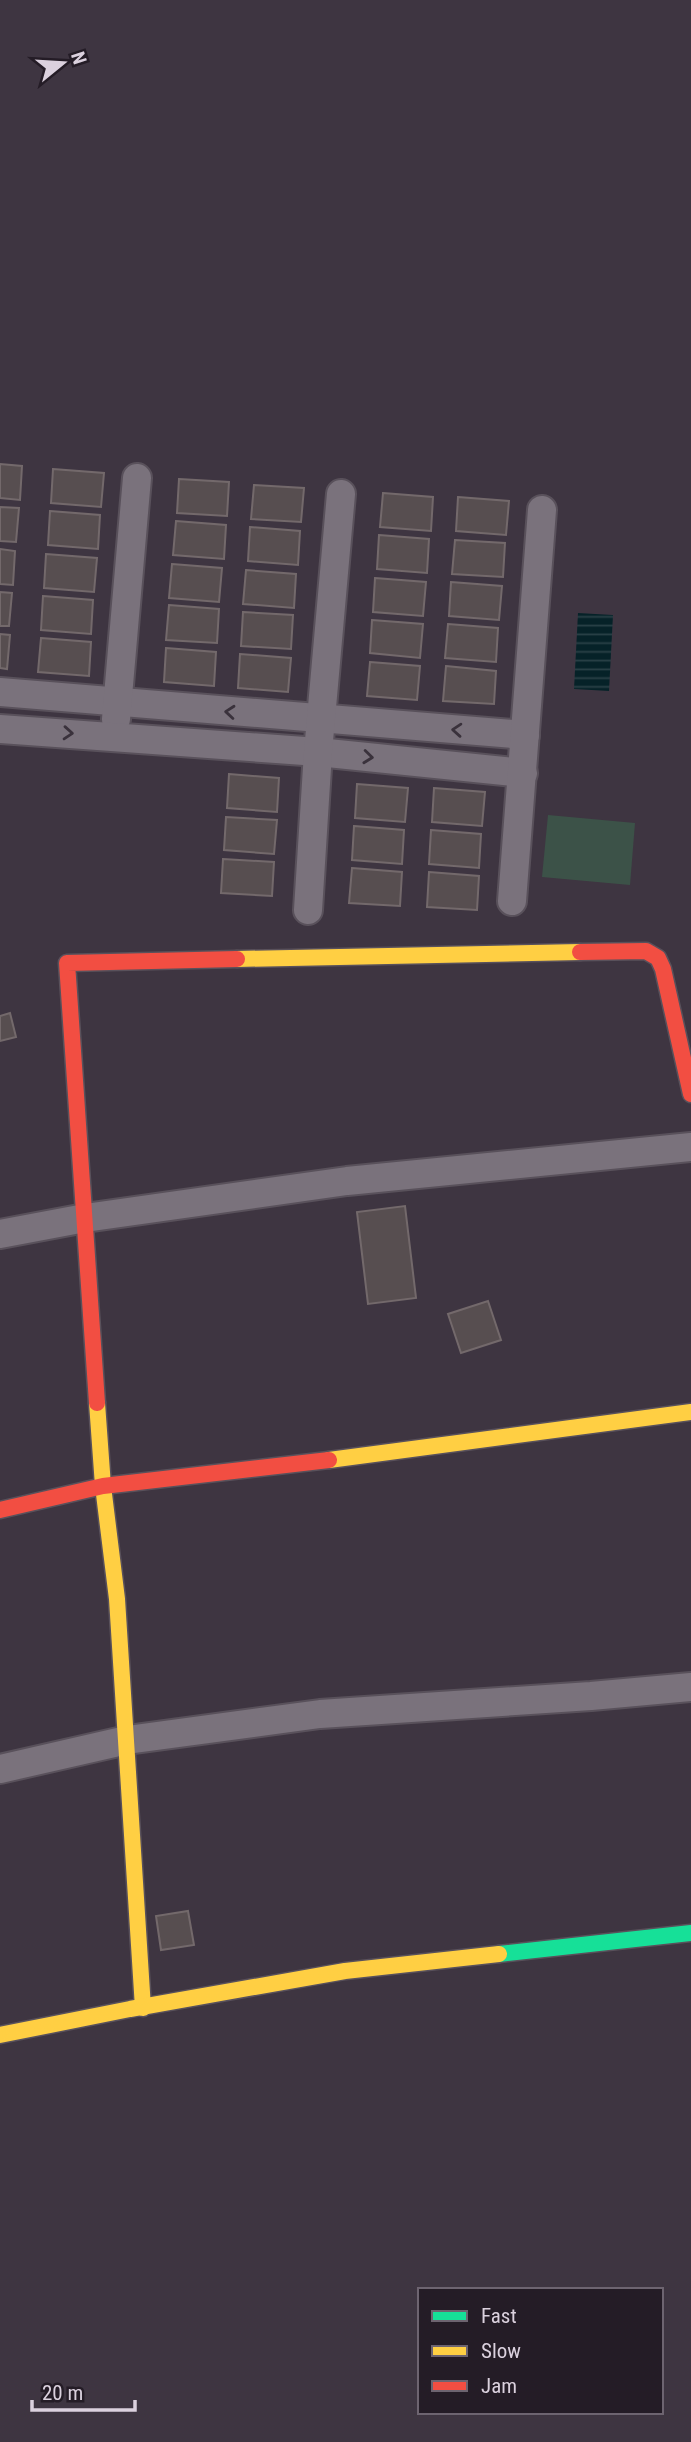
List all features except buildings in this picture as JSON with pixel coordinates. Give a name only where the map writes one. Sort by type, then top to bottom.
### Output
[{"type":"street","points":[[114,736],[137,478]]},
{"type":"street","points":[[307,910],[341,495]]},
{"type":"street","points":[[512,901],[542,510]]},
{"type":"street","points":[[0,692],[525,735]]},
{"type":"street","points":[[0,729],[318,752],[523,773]]},
{"type":"street","points":[[143,2008],[117,1599],[103,1486],[68,963],[646,950],[658,958],[663,969],[691,1094]]},
{"type":"street","points":[[0,1234],[85,1218],[347,1181],[691,1147]]},
{"type":"street","points":[[0,1510],[103,1486],[349,1458],[691,1412]]},
{"type":"street","points":[[0,1769],[127,1740],[320,1714],[691,1687]]},
{"type":"street","points":[[0,2035],[345,1971],[691,1933]]},
{"type":"shaded area","points":[[578,613],[613,615],[609,691],[574,689]]},
{"type":"shaded area","points":[[548,815],[635,823],[630,885],[542,877]]},
{"type":"traffic: fast","points":[[499,1954],[691,1933]]},
{"type":"traffic: slow","points":[[237,959],[580,952]]},
{"type":"traffic: slow","points":[[97,1403],[103,1486],[117,1599],[143,2008]]},
{"type":"traffic: slow","points":[[329,1460],[691,1412]]},
{"type":"traffic: slow","points":[[0,2035],[345,1971],[499,1954]]},
{"type":"traffic: jam","points":[[580,952],[646,951],[658,958],[663,969],[691,1094]]},
{"type":"traffic: jam","points":[[97,1403],[67,963],[237,959]]},
{"type":"traffic: jam","points":[[0,1510],[103,1486],[329,1460]]}]
